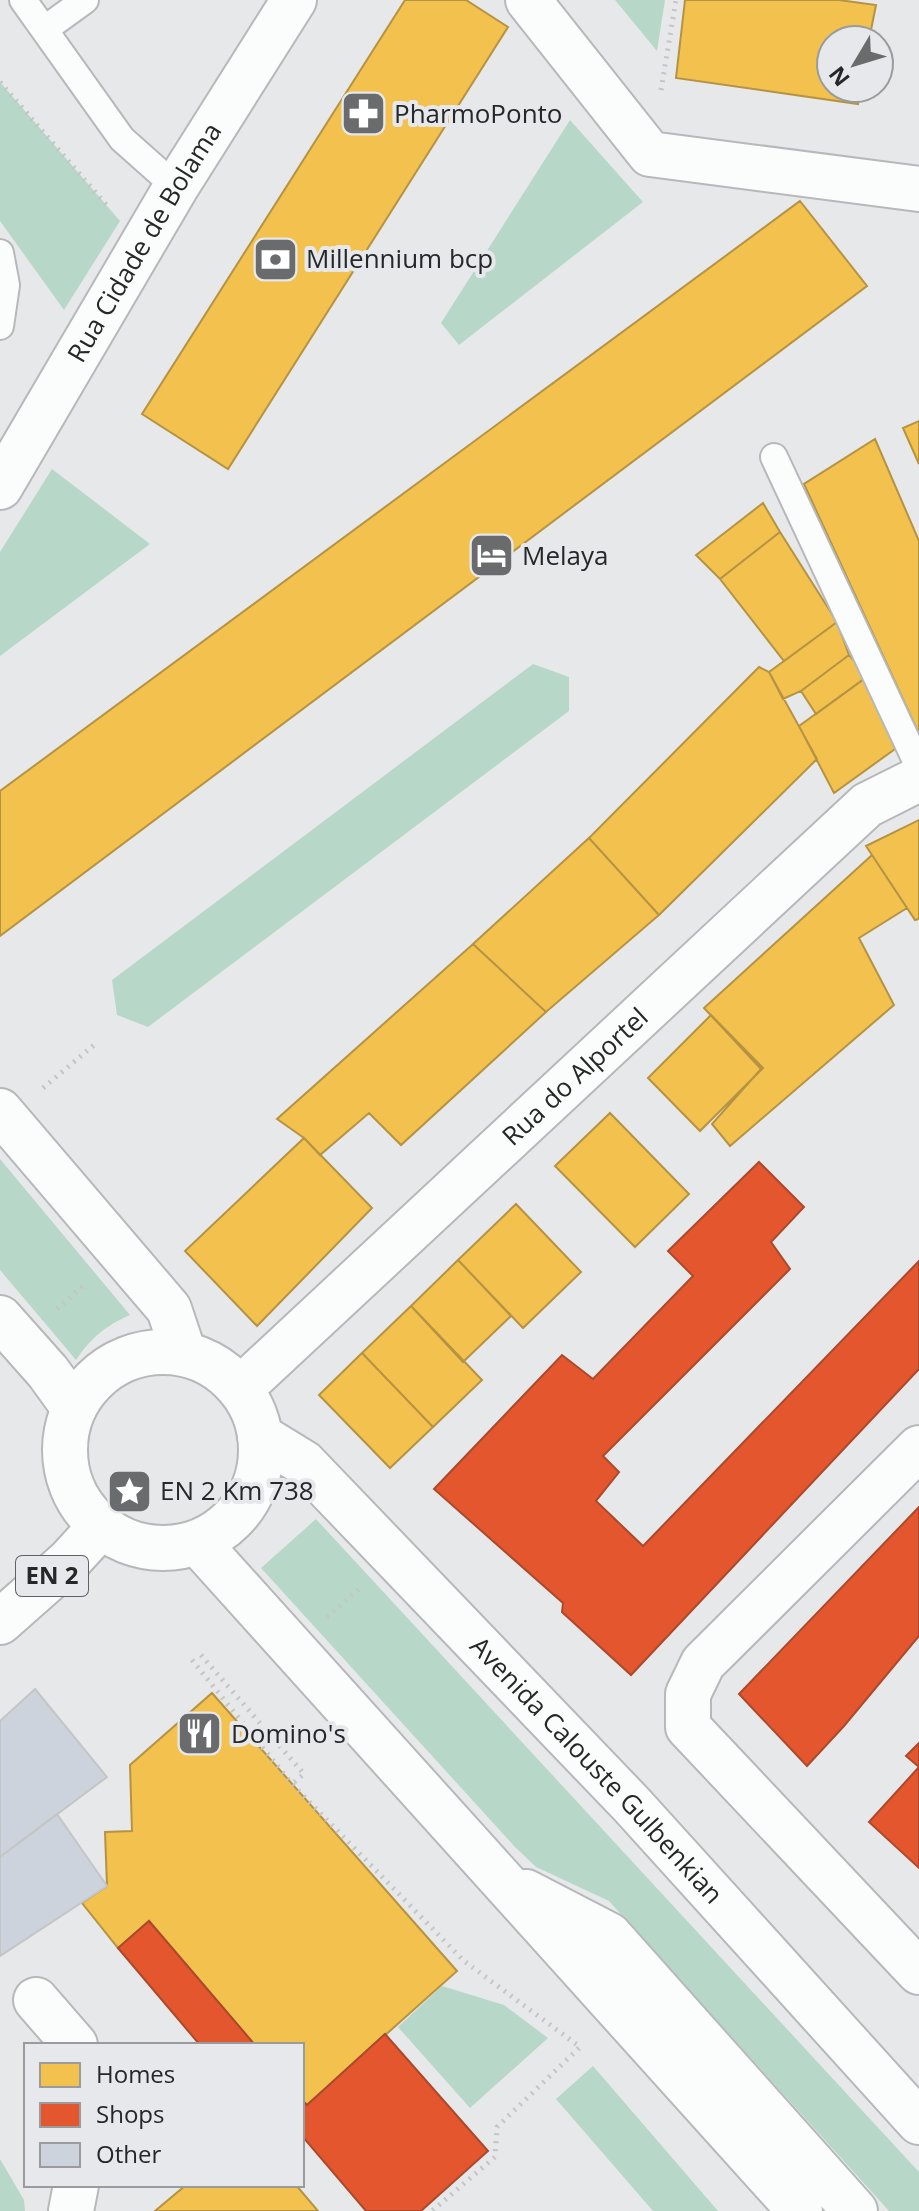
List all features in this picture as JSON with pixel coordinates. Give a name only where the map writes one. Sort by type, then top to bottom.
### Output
[{"type":"main road","name":"Rua Cidade de Bolama","points":[[0,487],[176,187],[294,0]]},
{"type":"main road","points":[[528,0],[650,154],[919,189]]},
{"type":"main road","name":"Rua do Alportel","points":[[240,1389],[867,805],[919,779]]},
{"type":"main road","points":[[4,1116],[169,1309],[184,1354]]},
{"type":"main road","points":[[10,1329],[48,1372],[74,1408]]},
{"type":"main road","points":[[152,1352],[184,1354],[215,1367],[240,1389],[254,1411],[260,1436],[260,1469],[248,1500],[227,1526],[198,1543],[173,1548],[148,1547],[123,1540],[101,1526],[80,1502],[67,1472],[66,1440],[74,1408],[93,1381],[119,1362],[152,1352]]},
{"type":"main road","name":"Avenida Calouste Gulbenkian","points":[[260,1436],[304,1463],[643,1817],[919,2122]]},
{"type":"main road","points":[[919,1448],[703,1663],[688,1694],[688,1727],[919,1972]]},
{"type":"main road","name":"EN 2","points":[[0,1622],[69,1561],[101,1526]]},
{"type":"main road","points":[[198,1543],[800,2211]]},
{"type":"main road","points":[[502,1880],[609,1935],[855,2211]]},
{"type":"main road","points":[[36,2000],[73,2043]]},
{"type":"main road","points":[[71,2211],[76,2187]]},
{"type":"lane","points":[[23,0],[122,139],[176,187]]},
{"type":"lane","points":[[45,29],[85,0]]},
{"type":"lane","points":[[0,253],[6,285],[0,326]]},
{"type":"lane","points":[[774,457],[919,767]]},
{"type":"path","points":[[650,154],[676,0]]},
{"type":"path","points":[[0,82],[111,210]]},
{"type":"path","points":[[4,1116],[94,1045]]},
{"type":"path","points":[[10,1329],[121,1253]]},
{"type":"path","points":[[294,1647],[394,1557]]},
{"type":"path","points":[[201,1655],[304,1774],[292,1784]]},
{"type":"path","points":[[192,1660],[292,1784],[464,1961],[580,2047],[497,2127],[495,2157],[432,2211]]},
{"type":"green space","points":[[615,0],[665,0],[657,51]]},
{"type":"green space","points":[[0,82],[120,221],[64,310],[0,221]]},
{"type":"green space","points":[[570,120],[643,202],[459,345],[441,323]]},
{"type":"green space","points":[[52,469],[150,544],[0,656],[0,552]]},
{"type":"green space","points":[[533,664],[569,677],[569,711],[148,1027],[117,1015],[112,980]]},
{"type":"green space","points":[[0,1159],[130,1315],[99,1333],[76,1360],[0,1270]]},
{"type":"green space","points":[[316,1519],[919,2172],[919,2211],[889,2211],[609,1901],[536,1867],[515,1847],[261,1568]]},
{"type":"green space","points":[[442,1986],[504,2005],[548,2038],[470,2108],[398,2027]]},
{"type":"green space","points":[[593,2066],[718,2211],[653,2211],[556,2099]]},
{"type":"green space","points":[[0,2159],[24,2200],[25,2211],[0,2211]]},
{"type":"building: Homes","points":[[405,0],[466,0],[508,27],[228,469],[142,414]]},
{"type":"building: Homes","points":[[685,0],[839,0],[876,5],[872,24],[815,24],[815,98],[676,78]]},
{"type":"building: Homes","points":[[800,201],[867,286],[0,936],[0,791]]},
{"type":"building: Homes","points":[[919,421],[919,464],[903,428]]},
{"type":"building: Homes","points":[[875,439],[919,541],[919,734],[804,484]]},
{"type":"building: Homes","points":[[763,503],[780,532],[720,579],[696,555]]},
{"type":"building: Homes","points":[[780,532],[837,622],[784,661],[720,579]]},
{"type":"building: Homes","points":[[837,622],[849,655],[801,691],[783,699],[769,672]]},
{"type":"building: Homes","points":[[849,655],[868,676],[816,714],[801,691]]},
{"type":"building: Homes","points":[[759,667],[769,672],[817,759],[659,915],[589,838]]},
{"type":"building: Homes","points":[[868,676],[902,744],[834,793],[799,726]]},
{"type":"building: Homes","points":[[919,820],[919,919],[915,920],[866,846]]},
{"type":"building: Homes","points":[[589,838],[659,915],[546,1012],[473,944]]},
{"type":"building: Homes","points":[[872,855],[907,908],[859,938],[894,1005],[730,1146],[712,1124],[761,1069],[704,1008]]},
{"type":"building: Homes","points":[[473,944],[546,1012],[401,1145],[369,1113],[320,1155],[304,1138],[277,1119]]},
{"type":"building: Homes","points":[[711,1015],[763,1068],[700,1131],[648,1078]]},
{"type":"building: Homes","points":[[610,1113],[689,1194],[635,1247],[555,1166]]},
{"type":"building: Homes","points":[[304,1138],[372,1208],[257,1326],[185,1251]]},
{"type":"building: Homes","points":[[516,1204],[581,1272],[523,1328],[458,1260]]},
{"type":"building: Homes","points":[[458,1260],[511,1316],[463,1362],[411,1306]]},
{"type":"building: Homes","points":[[411,1306],[482,1380],[433,1427],[362,1353]]},
{"type":"building: Homes","points":[[362,1353],[433,1427],[390,1468],[319,1395]]},
{"type":"building: Homes","points":[[212,1693],[457,1971],[307,2105],[304,2102],[304,2043],[253,2043],[149,1921],[118,1948],[82,1903],[107,1886],[105,1832],[132,1831],[130,1765]]},
{"type":"building: Homes","points":[[184,2187],[298,2187],[318,2211],[155,2211]]},
{"type":"building: Shops","points":[[759,1162],[804,1207],[771,1242],[790,1269],[603,1456],[619,1472],[596,1501],[643,1546],[919,1261],[919,1369],[631,1675],[562,1612],[563,1603],[434,1489],[562,1355],[593,1379],[693,1276],[668,1251]]},
{"type":"building: Shops","points":[[919,1507],[919,1636],[807,1766],[739,1694]]},
{"type":"building: Shops","points":[[919,1743],[919,1767],[906,1756]]},
{"type":"building: Shops","points":[[919,1767],[919,1868],[869,1822]]},
{"type":"building: Shops","points":[[149,1921],[253,2043],[198,2043],[118,1948]]},
{"type":"building: Shops","points":[[385,2034],[488,2151],[421,2211],[366,2211],[304,2138],[304,2102],[307,2105]]},
{"type":"building: Other","points":[[35,1689],[107,1777],[0,1857],[0,1721]]},
{"type":"building: Other","points":[[57,1814],[107,1886],[0,1956],[0,1857]]},
{"type":"place","name":"PharmoPonto","points":[[363,114]]},
{"type":"place","name":"Millennium bcp","points":[[275,259]]},
{"type":"place","name":"Melaya","points":[[491,556]]},
{"type":"place","name":"EN 2 Km 738","points":[[129,1491]]},
{"type":"place","name":"Domino's","points":[[200,1734]]}]
